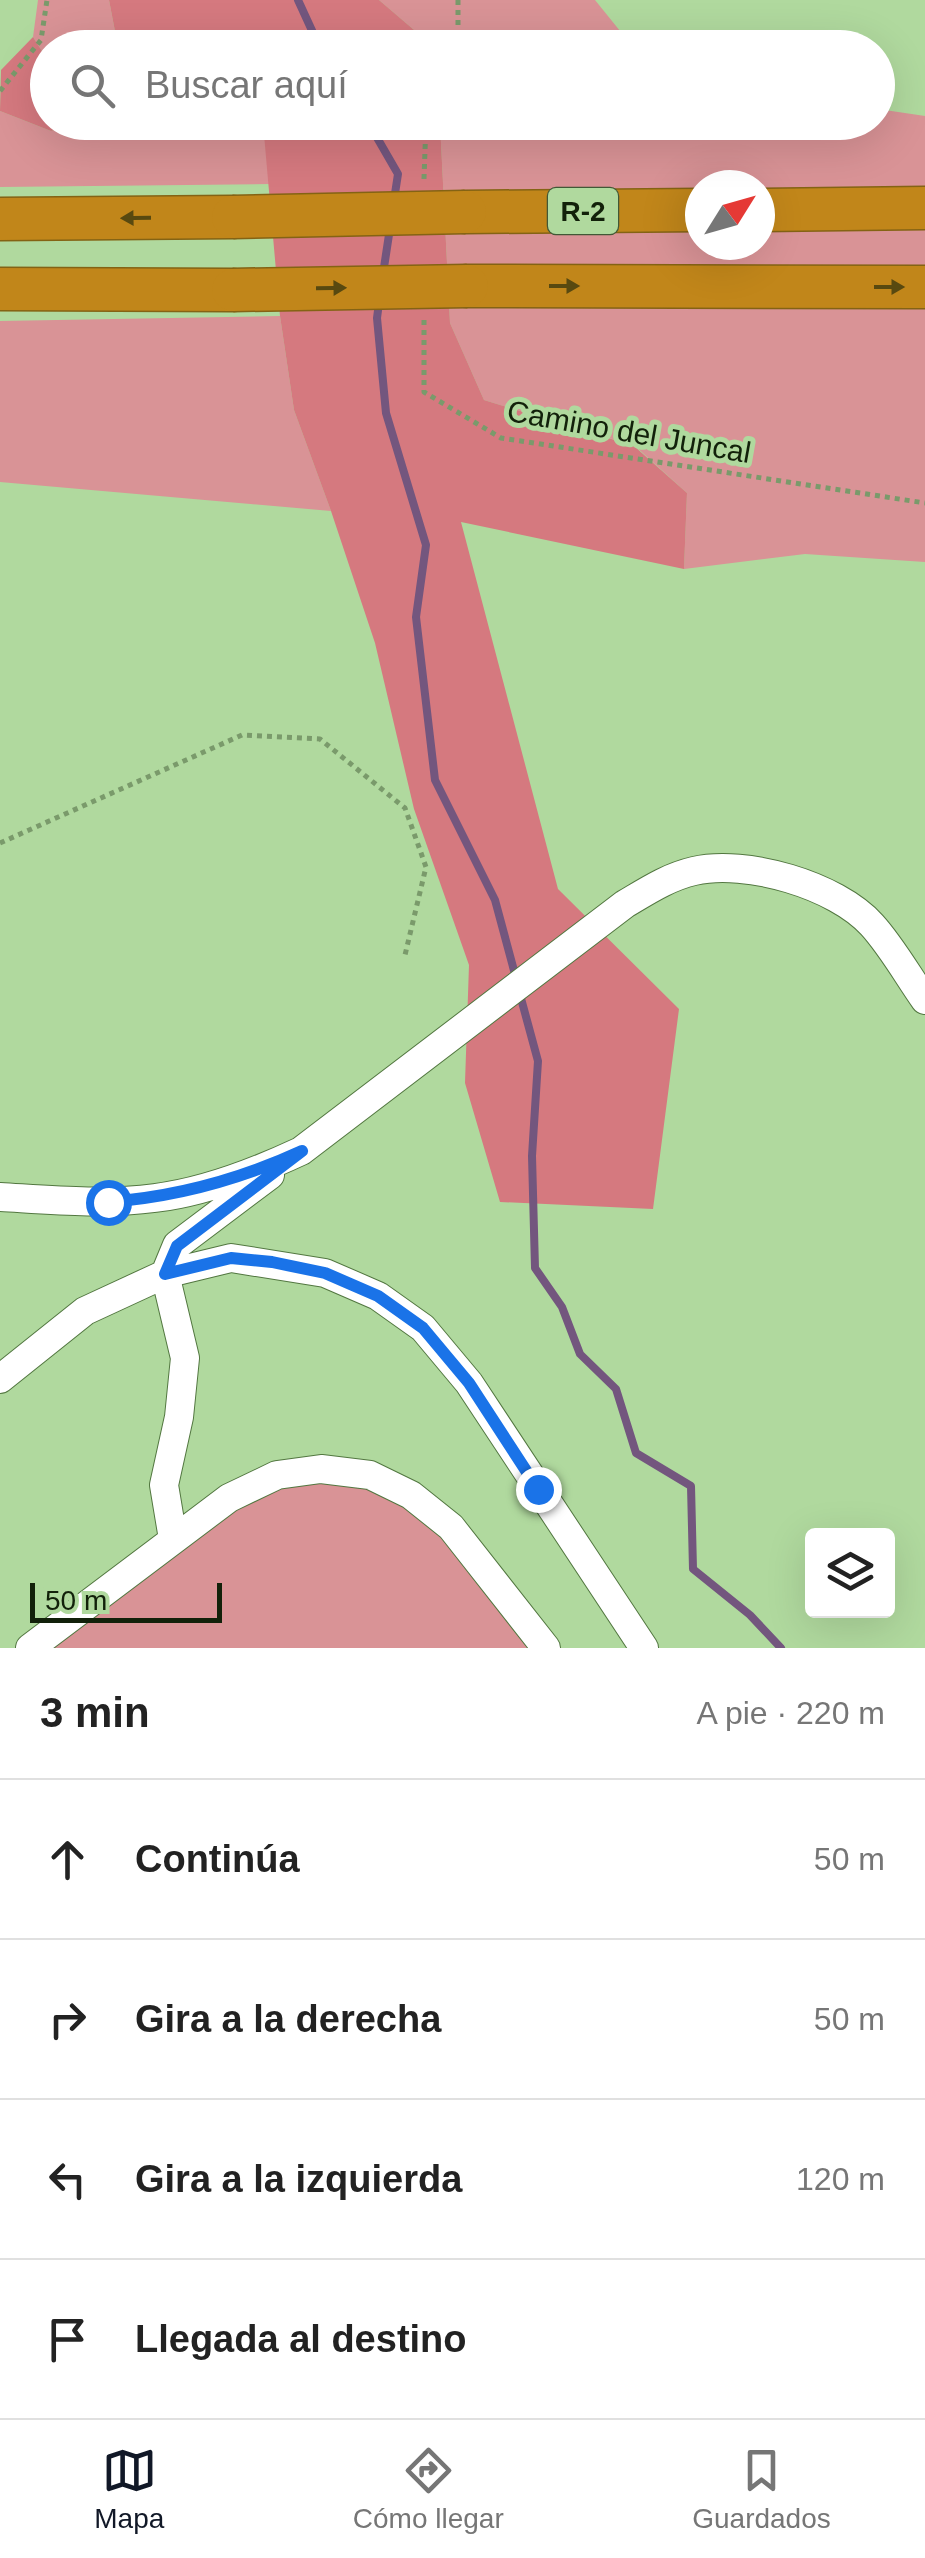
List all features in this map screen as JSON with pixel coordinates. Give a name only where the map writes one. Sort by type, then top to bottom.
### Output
[{"type":"highway","points":[[775,210],[925,208]]},
{"type":"highway","name":"R-2","points":[[0,219],[685,210]]},
{"type":"highway","points":[[0,289],[925,288]]},
{"type":"lane","points":[[173,1539],[164,1485],[179,1417],[185,1358],[165,1274],[177,1246],[625,904],[661,882],[697,870],[739,869],[782,876],[835,897],[871,923],[925,1000]]},
{"type":"lane","points":[[0,1197],[108,1202],[158,1198],[253,1174],[302,1151]]},
{"type":"lane","points":[[0,1379],[85,1311],[165,1274],[231,1258],[325,1273],[378,1296],[423,1328],[469,1383],[644,1648]]},
{"type":"lane","points":[[30,1648],[229,1498],[278,1475],[322,1470],[370,1476],[412,1495],[452,1527],[546,1648]]},
{"type":"path","points":[[42,30],[46,0]]},
{"type":"path","points":[[458,0],[458,30]]},
{"type":"path","points":[[0,91],[30,54]]},
{"type":"path","points":[[424,182],[425,140]]},
{"type":"path","name":"Camino del Juncal","points":[[424,315],[424,392],[501,438],[925,503]]},
{"type":"path","points":[[0,843],[242,734],[320,739],[405,808],[426,867],[405,955]]},
{"type":"shaded area","points":[[38,0],[109,0],[115,30],[34,30]]},
{"type":"shaded area","points":[[109,0],[379,0],[414,30],[115,30]]},
{"type":"shaded area","points":[[379,0],[595,0],[619,30],[414,30]]},
{"type":"shaded area","points":[[30,40],[30,123],[0,111],[1,70]]},
{"type":"shaded area","points":[[0,111],[30,123],[30,140],[265,140],[270,184],[0,187]]},
{"type":"shaded area","points":[[895,112],[925,116],[925,562],[805,554],[684,569],[687,493],[635,446],[484,400],[450,323],[441,140],[895,140]]},
{"type":"shaded area","points":[[264,140],[441,140],[450,323],[484,400],[634,446],[687,493],[684,569],[461,522],[558,889],[679,1009],[653,1209],[500,1202],[465,1083],[469,965],[414,809],[375,643],[294,410],[280,316]]},
{"type":"shaded area","points":[[280,316],[294,410],[331,511],[0,482],[0,321]]},
{"type":"shaded area","points":[[277,1475],[411,1495],[546,1648],[30,1648]]},
{"type":"waterway","points":[[298,0],[312,30]]},
{"type":"waterway","points":[[378,140],[398,174],[394,200]]},
{"type":"waterway","points":[[383,274],[390,228]]},
{"type":"waterway","points":[[379,303],[386,413],[426,545],[416,617],[435,780],[495,900],[516,978]]},
{"type":"waterway","points":[[519,991],[538,1061],[532,1156],[535,1268],[562,1307],[580,1354],[616,1389],[636,1453],[691,1486],[693,1569],[750,1615],[781,1648]]},
{"type":"route","points":[[108,1202],[158,1198],[253,1174],[302,1151],[177,1246],[165,1274],[231,1258],[272,1262],[325,1273],[378,1296],[423,1328],[469,1383],[538,1489]]}]
